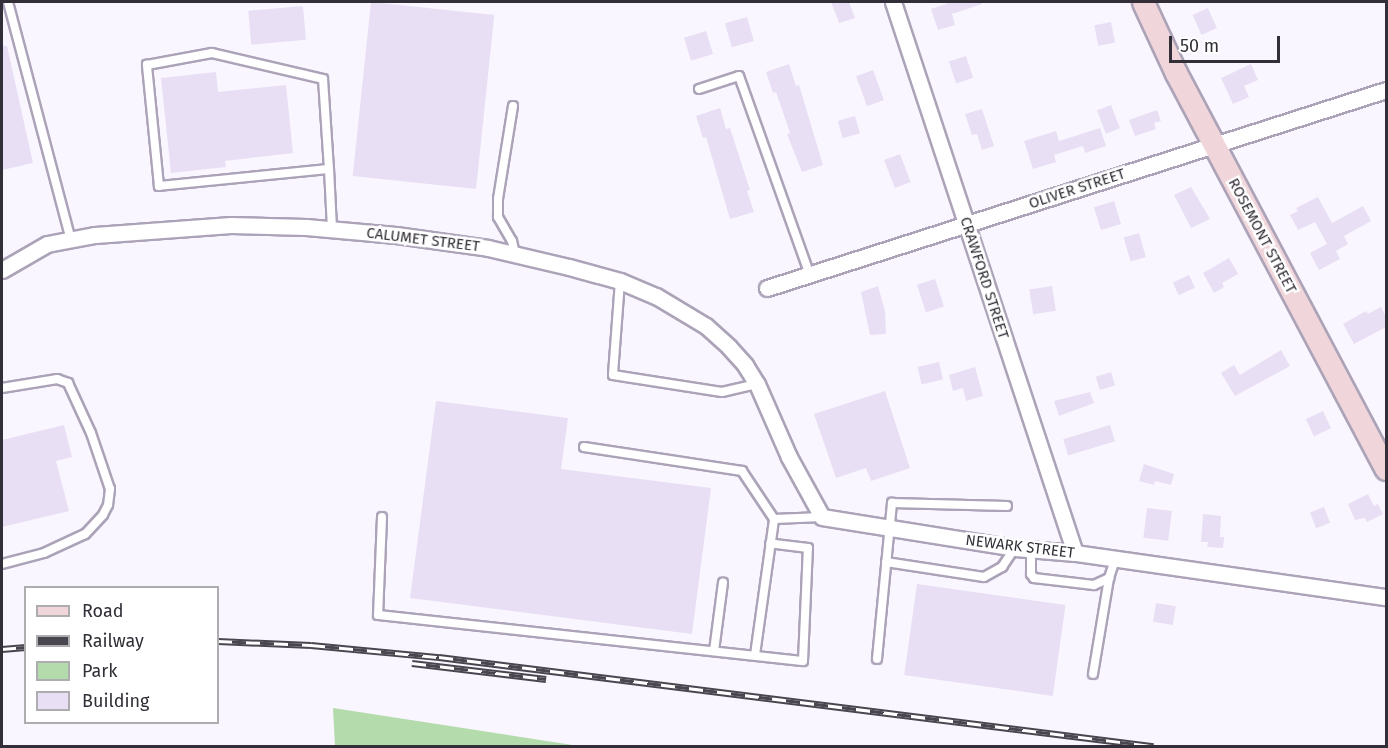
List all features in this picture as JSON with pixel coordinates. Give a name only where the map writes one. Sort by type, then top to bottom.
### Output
[{"type":"main road","name":"ROSEMONT STREET","points":[[1143,2],[1176,73],[1386,469]]},
{"type":"street","name":"CRAWFORD STREET","points":[[894,2],[1075,554]]},
{"type":"street","name":"OLIVER STREET","points":[[767,288],[1386,90]]},
{"type":"street","name":"CALUMET STREET","points":[[2,270],[47,244],[95,235],[231,225],[332,229],[396,235],[515,254],[620,281],[683,311],[706,326],[745,365],[757,384]]},
{"type":"street","points":[[757,384],[789,457],[822,517]]},
{"type":"street","name":"NEWARK STREET","points":[[822,517],[889,529],[1386,597]]},
{"type":"lane","points":[[8,2],[71,240]]},
{"type":"lane","points":[[329,169],[159,186],[147,65],[212,54],[323,79],[329,169],[332,229]]},
{"type":"lane","points":[[699,89],[739,76],[810,275]]},
{"type":"lane","points":[[513,106],[498,199],[498,217],[512,241],[515,254]]},
{"type":"lane","points":[[620,281],[613,375],[722,392],[757,384]]},
{"type":"lane","points":[[2,388],[57,379],[68,383],[91,433],[110,489],[108,505],[93,528],[85,534],[44,553],[2,564]]},
{"type":"lane","points":[[584,447],[742,471],[774,519],[755,656]]},
{"type":"lane","points":[[877,659],[892,503],[1007,506]]},
{"type":"lane","points":[[382,517],[378,615],[803,661],[808,548],[770,543]]},
{"type":"lane","points":[[774,519],[822,517]]},
{"type":"lane","points":[[886,562],[984,577],[1002,567],[1023,548],[1034,578],[1094,585],[1109,578]]},
{"type":"lane","points":[[1093,674],[1109,578],[1115,559]]},
{"type":"lane","points":[[714,651],[723,583]]},
{"type":"green space","points":[[333,708],[579,746],[335,746]]},
{"type":"building","points":[[371,2],[494,15],[476,189],[353,176]]},
{"type":"building","points":[[831,2],[849,2],[855,18],[839,23]]},
{"type":"building","points":[[945,2],[982,2],[982,4],[952,14],[955,25],[938,30],[931,9],[946,4]]},
{"type":"building","points":[[303,6],[306,40],[251,45],[248,11]]},
{"type":"building","points":[[1208,8],[1217,28],[1201,35],[1192,15]]},
{"type":"building","points":[[747,17],[754,41],[732,47],[725,23]]},
{"type":"building","points":[[1111,22],[1115,43],[1098,46],[1094,25]]},
{"type":"building","points":[[706,31],[713,54],[691,61],[684,38]]},
{"type":"building","points":[[2,46],[7,46],[33,163],[2,170]]},
{"type":"building","points":[[966,56],[973,78],[956,83],[949,62]]},
{"type":"building","points":[[789,64],[796,86],[799,85],[823,165],[802,172],[787,134],[790,133],[776,92],[773,93],[766,72]]},
{"type":"building","points":[[1251,64],[1258,80],[1244,86],[1249,97],[1233,104],[1221,78]]},
{"type":"building","points":[[873,70],[884,100],[867,106],[856,76]]},
{"type":"building","points":[[216,72],[218,92],[286,85],[293,153],[225,161],[226,167],[171,173],[161,78]]},
{"type":"building","points":[[1111,105],[1120,128],[1106,134],[1097,110]]},
{"type":"building","points":[[720,108],[726,129],[730,128],[750,190],[747,191],[754,212],[730,219],[706,137],[703,138],[696,116]]},
{"type":"building","points":[[982,109],[994,146],[982,150],[977,134],[972,135],[965,114]]},
{"type":"building","points":[[1157,110],[1161,121],[1154,123],[1156,129],[1135,136],[1129,120]]},
{"type":"building","points":[[855,116],[860,133],[843,138],[838,121]]},
{"type":"building","points":[[1100,128],[1106,146],[1085,153],[1083,146],[1054,155],[1056,162],[1033,169],[1024,141],[1056,131],[1059,141]]},
{"type":"building","points":[[900,154],[911,182],[895,188],[884,160]]},
{"type":"building","points":[[1191,187],[1210,219],[1191,228],[1174,195]]},
{"type":"building","points":[[1318,197],[1332,223],[1363,206],[1371,221],[1344,236],[1348,244],[1336,251],[1340,259],[1319,270],[1310,253],[1327,244],[1315,222],[1298,230],[1290,215],[1298,211],[1296,208]]},
{"type":"building","points":[[1114,201],[1121,224],[1101,230],[1094,207]]},
{"type":"building","points":[[1139,233],[1146,257],[1131,261],[1124,237]]},
{"type":"building","points":[[1229,258],[1238,274],[1222,283],[1224,287],[1214,293],[1203,273]]},
{"type":"building","points":[[1189,275],[1195,288],[1179,295],[1173,283]]},
{"type":"building","points":[[935,279],[944,307],[926,312],[917,285]]},
{"type":"building","points":[[878,286],[885,311],[886,334],[870,335],[861,292]]},
{"type":"building","points":[[1052,286],[1056,311],[1033,314],[1029,290]]},
{"type":"building","points":[[1381,307],[1386,317],[1386,327],[1354,344],[1343,324],[1366,311],[1368,314]]},
{"type":"building","points":[[1281,350],[1290,366],[1235,396],[1221,373],[1234,365],[1240,375]]},
{"type":"building","points":[[939,362],[943,380],[922,384],[918,367]]},
{"type":"building","points":[[975,367],[983,396],[966,401],[963,388],[953,391],[949,375]]},
{"type":"building","points":[[1111,372],[1115,385],[1100,390],[1096,377]]},
{"type":"building","points":[[885,391],[910,468],[871,481],[866,468],[836,478],[814,414]]},
{"type":"building","points":[[1090,392],[1094,403],[1059,416],[1054,401]]},
{"type":"building","points":[[436,401],[568,418],[561,469],[711,488],[692,634],[410,598]]},
{"type":"building","points":[[1323,411],[1331,428],[1314,436],[1306,419]]},
{"type":"building","points":[[64,425],[72,457],[56,461],[69,511],[2,527],[2,440]]},
{"type":"building","points":[[1110,425],[1115,441],[1068,456],[1063,439]]},
{"type":"building","points":[[1144,464],[1174,474],[1171,485],[1155,481],[1154,485],[1139,481]]},
{"type":"building","points":[[1368,494],[1374,506],[1378,504],[1383,514],[1367,522],[1365,518],[1355,520],[1348,504]]},
{"type":"building","points":[[1324,507],[1330,523],[1316,528],[1310,512]]},
{"type":"building","points":[[1147,508],[1172,511],[1168,541],[1143,538]]},
{"type":"building","points":[[1203,514],[1221,516],[1220,537],[1224,537],[1223,548],[1207,547],[1208,542],[1201,542]]},
{"type":"building","points":[[917,584],[1066,605],[1053,696],[904,675]]},
{"type":"building","points":[[1156,603],[1176,606],[1173,625],[1153,622]]},
{"type":"railway","points":[[219,641],[311,645],[439,657],[1153,746]]},
{"type":"railway","points":[[2,649],[24,647]]},
{"type":"railway","points":[[412,663],[546,679]]}]
